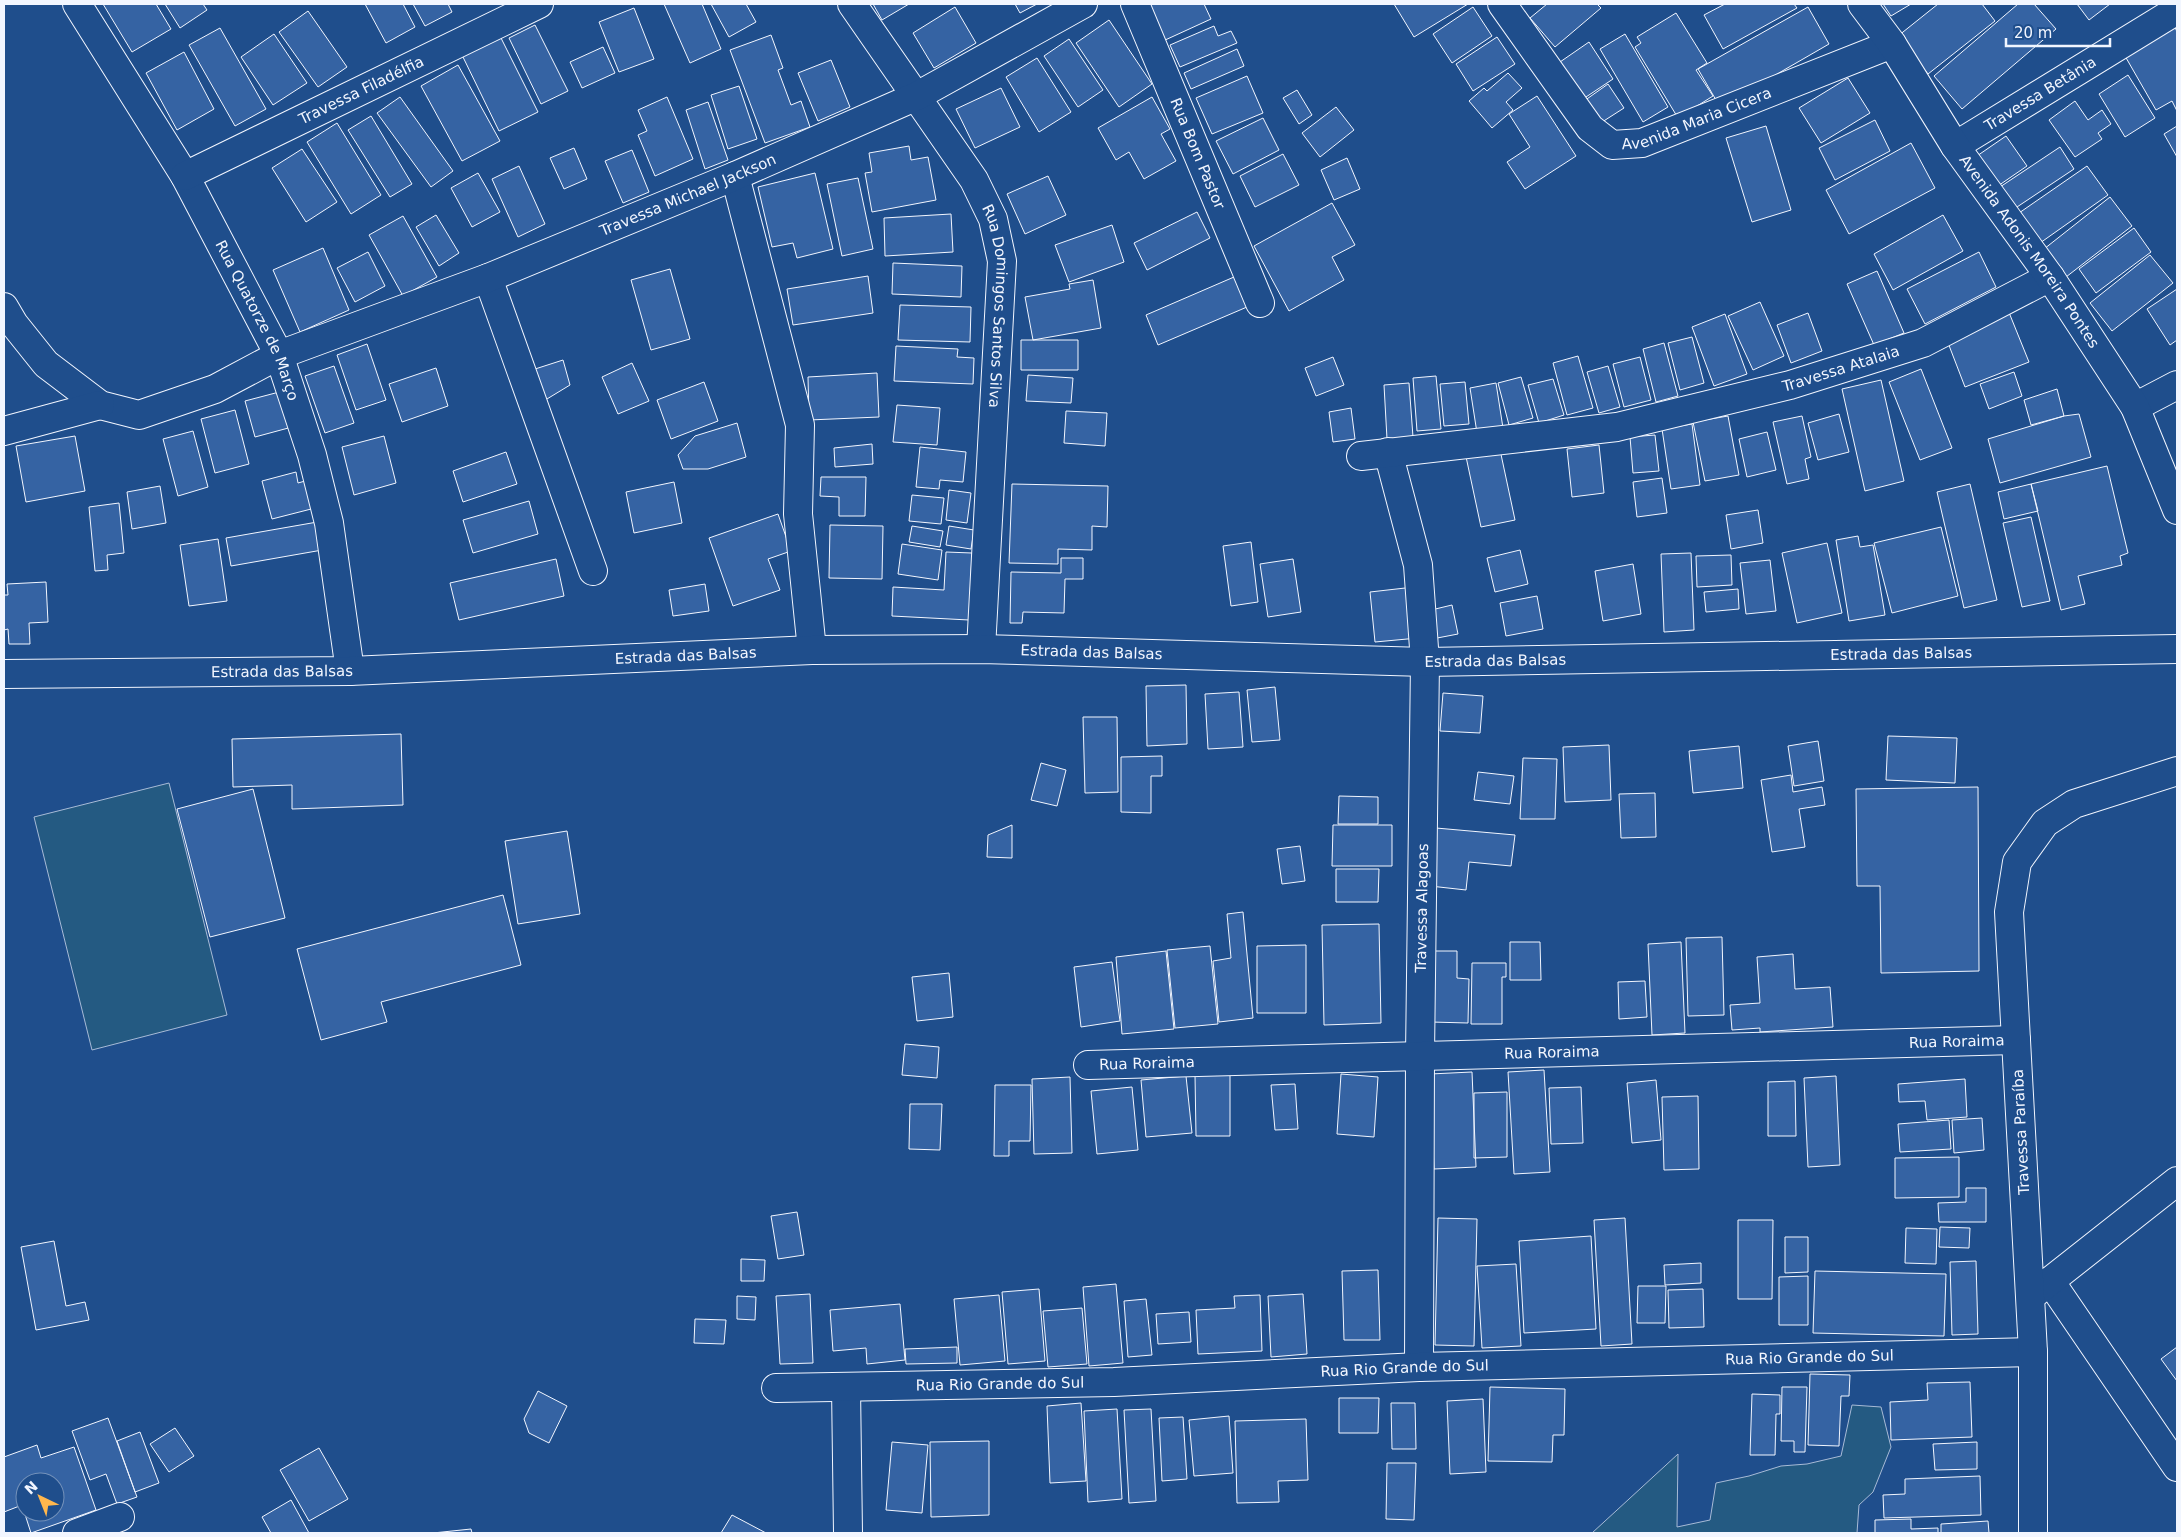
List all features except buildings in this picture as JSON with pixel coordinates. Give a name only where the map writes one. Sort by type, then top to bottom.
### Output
[{"type":"street","name":"Rua Quatorze de Março","points":[[77,4],[185,176],[279,355],[312,456],[329,523],[350,671]]},
{"type":"street","name":"Travessa Filadélfia","points":[[185,176],[539,4]]},
{"type":"street","name":"Rua Domingos Santos Silva","points":[[852,4],[974,180],[993,219],[1002,260],[982,649]]},
{"type":"street","name":"Travessa Michael Jackson","points":[[100,405],[139,415],[214,389],[279,355],[488,278],[735,176],[917,96],[1083,4]]},
{"type":"street","name":"Rua Bom Pastor","points":[[1135,4],[1260,303]]},
{"type":"street","name":"Avenida Maria Cicera","points":[[1502,4],[1590,128],[1612,145],[1642,143],[1892,44]]},
{"type":"street","name":"Avenida Adonis Moreira Pontes","points":[[1862,4],[1892,44],[1955,146],[2050,277],[2135,407],[2177,510]]},
{"type":"street","name":"Travessa Betânia","points":[[1955,146],[2177,10]]},
{"type":"street","points":[[735,176],[800,425],[798,514],[812,650]]},
{"type":"street","name":"Travessa Atalaia","points":[[1361,456],[1617,426],[1790,385],[1923,343],[2050,277]]},
{"type":"street","points":[[488,278],[593,571]]},
{"type":"street","points":[[4,307],[14,324],[46,364],[100,405]]},
{"type":"street","points":[[2135,407],[2177,385]]},
{"type":"street","points":[[4,431],[100,405]]},
{"type":"street","name":"Travessa Alagoas","points":[[1388,452],[1418,565],[1425,662],[1420,1055],[1420,1367]]},
{"type":"street","name":"Estrada das Balsas","points":[[4,674],[350,671],[812,650],[982,649],[1425,662],[2177,649]]},
{"type":"street","name":"Travessa Paraíba","points":[[2032,1533],[2033,1352],[2040,1289],[2016,1040],[2009,912],[2017,862],[2045,823],[2074,804],[2177,771]]},
{"type":"street","name":"Rua Roraima","points":[[1088,1065],[2016,1040]]},
{"type":"street","points":[[2177,1181],[2040,1289],[2177,1467]]},
{"type":"street","name":"Rua Rio Grande do Sul","points":[[776,1388],[1114,1382],[1420,1367],[2033,1352]]},
{"type":"street","points":[[846,1387],[848,1533]]},
{"type":"street","points":[[78,1533],[120,1517]]},
{"type":"shaded area","points":[[169,783],[227,1015],[92,1050],[34,817]]},
{"type":"shaded area","points":[[1852,1405],[1881,1407],[1891,1447],[1873,1492],[1859,1505],[1857,1533],[1592,1533],[1678,1454],[1677,1527],[1710,1520],[1716,1483],[1749,1476],[1781,1466],[1807,1464],[1841,1456]]}]
